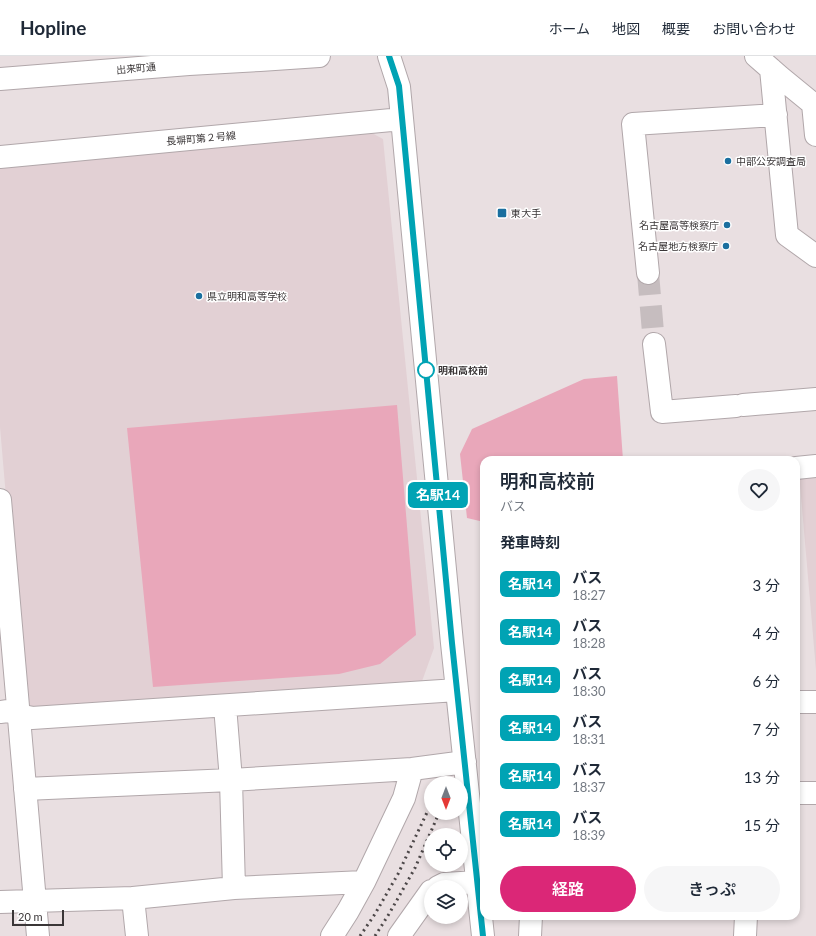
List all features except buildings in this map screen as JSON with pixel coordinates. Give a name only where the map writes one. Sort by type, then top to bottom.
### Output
[{"type":"street","name":"出来町通","points":[[0,79],[189,64],[319,56]]},
{"type":"street","points":[[389,56],[399,86],[452,643],[480,904]]},
{"type":"street","points":[[763,62],[776,115],[787,235],[816,256]]},
{"type":"street","points":[[763,62],[813,104],[816,134]]},
{"type":"street","points":[[648,273],[633,124],[776,115]]},
{"type":"street","name":"長塀町第２号線","points":[[0,157],[402,119]]},
{"type":"street","points":[[654,344],[662,412],[816,399]]},
{"type":"street","points":[[800,468],[816,466]]},
{"type":"street","points":[[0,500],[9,714],[25,789],[38,936]]},
{"type":"street","points":[[9,714],[32,718],[457,690]]},
{"type":"street","points":[[800,702],[816,702]]},
{"type":"street","points":[[225,706],[231,780],[234,888]]},
{"type":"street","points":[[25,789],[231,780],[412,769],[465,762]]},
{"type":"street","points":[[332,936],[364,882],[404,798],[412,769]]},
{"type":"street","points":[[800,793],[816,793]]},
{"type":"street","points":[[0,902],[133,898],[234,888],[364,882]]},
{"type":"street","points":[[468,883],[478,882]]},
{"type":"street","points":[[133,898],[137,936]]},
{"type":"street","points":[[399,936],[424,901]]},
{"type":"street","points":[[482,920],[483,936]]},
{"type":"street","points":[[530,936],[532,920]]},
{"type":"street","points":[[745,936],[746,920]]},
{"type":"shaded area","name":"県立明和高等学校","points":[[370,132],[383,139],[434,648],[421,684],[31,711],[24,706],[0,427],[0,165]]},
{"type":"shaded area","points":[[617,376],[623,456],[480,456],[480,521],[467,518],[460,454],[472,429],[584,379]]},
{"type":"shaded area","points":[[397,405],[416,635],[380,664],[339,674],[153,687],[127,428]]},
{"type":"shaded area","points":[[816,471],[816,670],[800,485],[800,473]]},
{"type":"tunnel","points":[[648,273],[654,344]]},
{"type":"railway","points":[[360,936],[375,914],[398,874],[424,819]]},
{"type":"railway","points":[[375,936],[415,868],[436,820]]},
{"type":"bus line","name":"名駅14","points":[[389,56],[399,86],[452,643],[480,905]]},
{"type":"bus line","name":"名駅14","points":[[481,920],[483,936]]},
{"type":"place","name":"中部公安調査局","points":[[728,161]]},
{"type":"place","name":"東大手","points":[[502,213]]},
{"type":"place","name":"名古屋高等検察庁","points":[[727,225]]},
{"type":"place","name":"名古屋地方検察庁","points":[[726,246]]},
{"type":"place","name":"県立明和高等学校","points":[[199,296]]},
{"type":"place","name":"明和高校前","points":[[426,370]]}]
